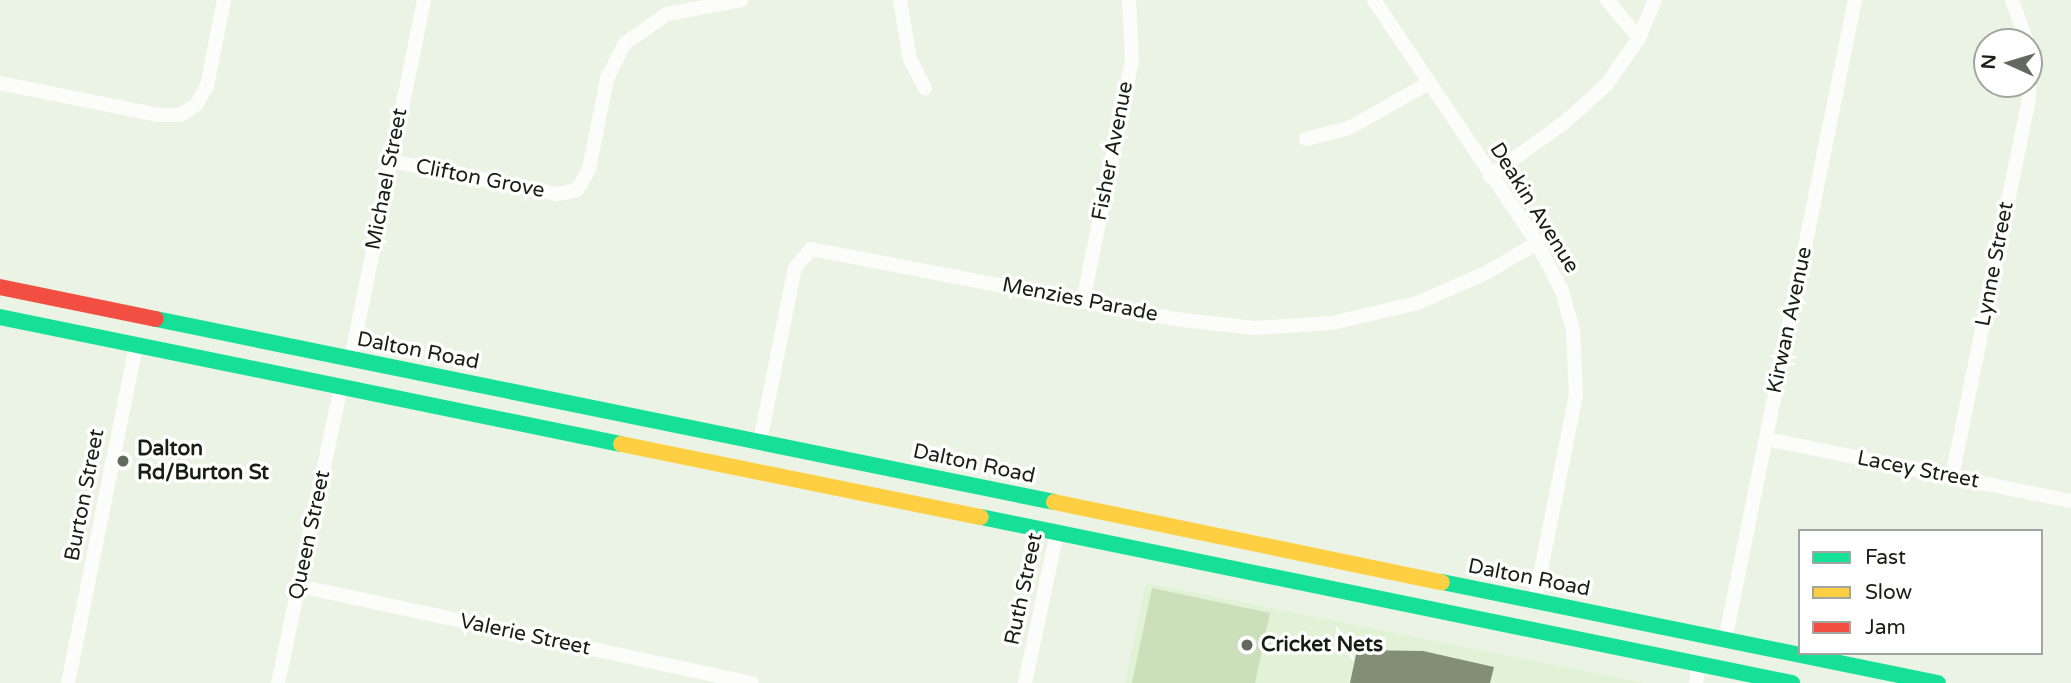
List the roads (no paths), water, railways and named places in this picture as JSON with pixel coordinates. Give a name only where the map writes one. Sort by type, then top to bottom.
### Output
[{"type":"main road","name":"Dalton Road","points":[[0,287],[1798,655]]},
{"type":"main road","name":"Burton Street","points":[[136,345],[142,316]]},
{"type":"main road","points":[[0,317],[1792,683]]},
{"type":"main road","name":"Ruth Street","points":[[1057,533],[1063,504]]},
{"type":"main road","name":"Deakin Avenue","points":[[1529,629],[1535,600]]},
{"type":"main road","name":"Dalton Road","points":[[1799,655],[1938,683]]},
{"type":"street","points":[[0,83],[158,115],[180,115],[195,105],[206,86],[224,0]]},
{"type":"street","name":"Michael Street","points":[[351,359],[424,0]]},
{"type":"street","name":"Clifton Grove","points":[[391,161],[558,194],[577,190],[589,169],[607,79],[625,43],[667,14],[742,0]]},
{"type":"street","points":[[900,0],[910,59],[925,88]]},
{"type":"street","name":"Fisher Avenue","points":[[1083,301],[1132,61],[1129,0]]},
{"type":"street","name":"Deakin Avenue","points":[[1374,0],[1427,84],[1536,243],[1562,291],[1577,360],[1572,422],[1535,600]]},
{"type":"street","points":[[1606,0],[1639,38]]},
{"type":"street","points":[[1490,176],[1588,103],[1639,38],[1655,0]]},
{"type":"street","name":"Kirwan Avenue","points":[[1724,640],[1855,0]]},
{"type":"street","points":[[2012,0],[2022,28]]},
{"type":"street","points":[[1306,139],[1349,128],[1427,84]]},
{"type":"street","name":"Lynne Street","points":[[1952,477],[2029,98]]},
{"type":"street","name":"Menzies Parade","points":[[761,441],[795,268],[811,249],[1211,326],[1332,323],[1395,309],[1458,287],[1536,243]]},
{"type":"street","name":"Burton Street","points":[[68,683],[136,345]]},
{"type":"street","name":"Queen Street","points":[[278,683],[341,387]]},
{"type":"street","name":"Lacey Street","points":[[1766,439],[2071,501]]},
{"type":"street","name":"Ruth Street","points":[[1025,683],[1057,533]]},
{"type":"street","name":"Valerie Street","points":[[299,586],[752,683]]},
{"type":"street","points":[[1696,683],[1699,664]]},
{"type":"place","name":"Dalton Rd/Burton St","points":[[123,461]]},
{"type":"place","name":"Cricket Nets","points":[[1247,645]]}]
